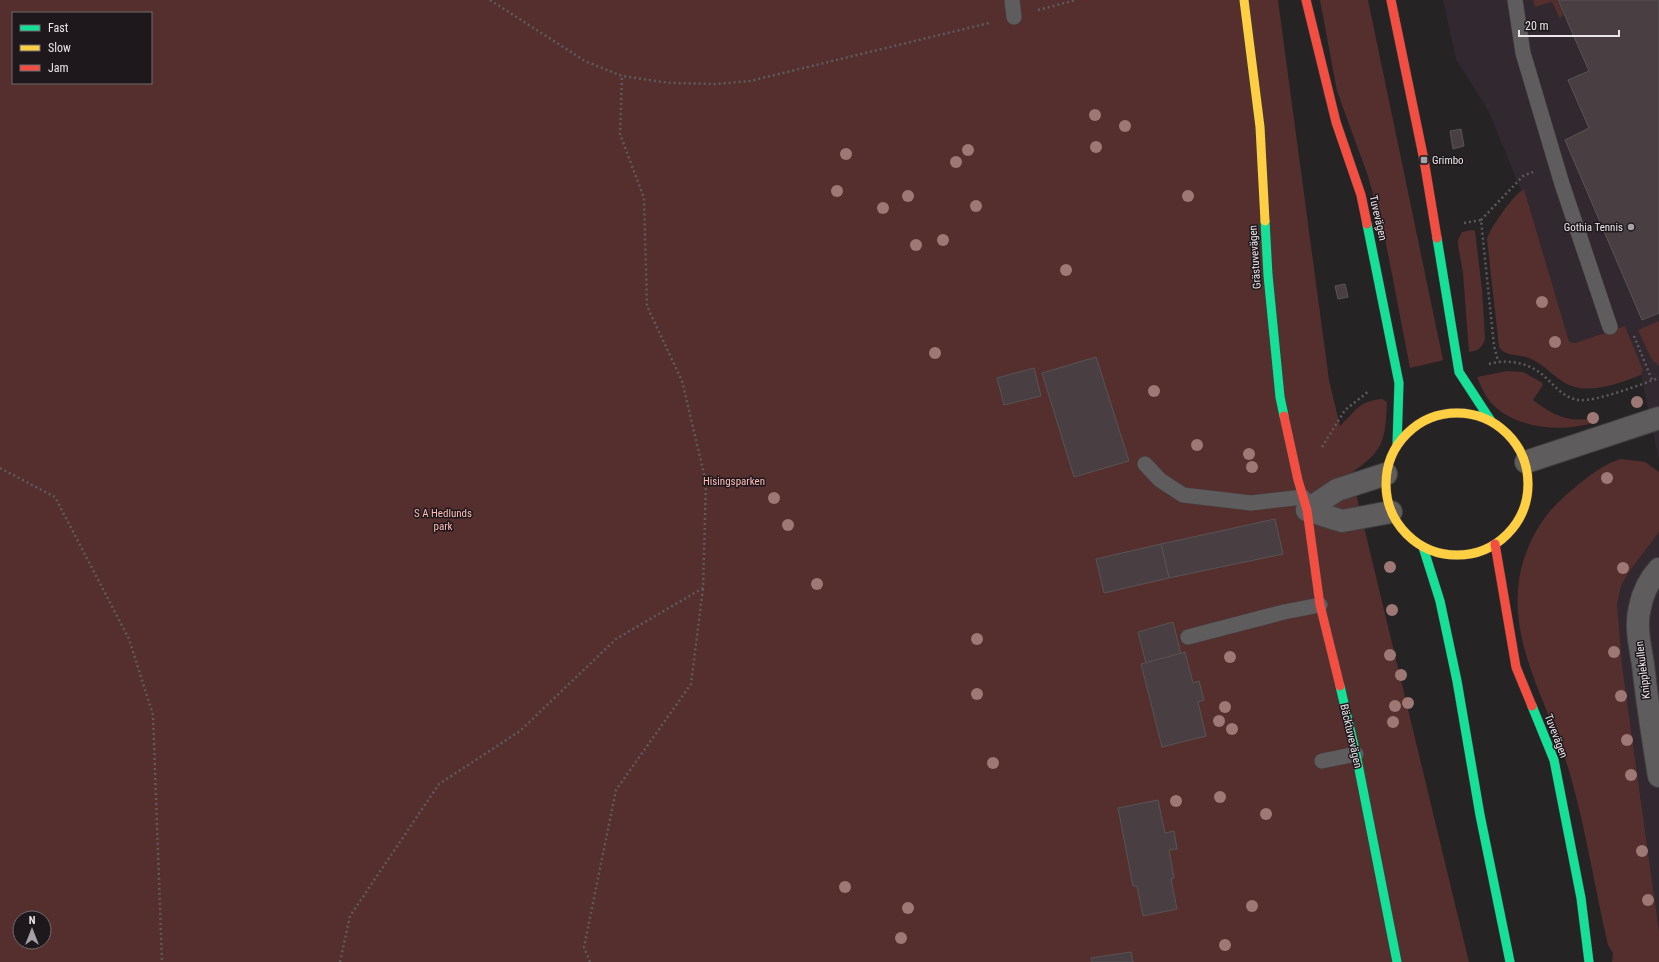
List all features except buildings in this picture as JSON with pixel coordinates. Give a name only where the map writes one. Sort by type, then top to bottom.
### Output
[{"type":"main road","name":"Grästuvevägen","points":[[1244,0],[1260,127],[1268,275],[1280,398],[1305,504]]},
{"type":"main road","name":"Tuvevägen","points":[[1306,0],[1336,122],[1361,195],[1380,282],[1399,383],[1397,445]]},
{"type":"main road","name":"Tuvevägen","points":[[1391,0],[1424,160],[1460,372],[1491,421],[1512,438],[1526,462],[1529,480],[1527,499],[1520,517],[1510,533],[1495,544],[1478,552],[1459,555],[1441,553],[1423,547],[1404,532],[1391,512],[1386,493],[1386,474],[1390,459],[1397,445],[1411,429],[1429,418],[1450,412],[1471,414],[1491,421]]},
{"type":"main road","name":"Bäcktuvevägen","points":[[1305,504],[1320,605],[1356,754],[1397,962]]},
{"type":"main road","name":"Tuvevägen","points":[[1495,544],[1516,667],[1554,760],[1581,898],[1585,942],[1589,962]]},
{"type":"main road","points":[[1423,547],[1440,601],[1445,623],[1480,815],[1510,962]]},
{"type":"street","points":[[1526,462],[1659,418]]},
{"type":"street","points":[[1305,504],[1337,490],[1386,474]]},
{"type":"street","points":[[1305,504],[1342,521],[1391,512]]},
{"type":"street","name":"Knipplekullen","points":[[1659,569],[1650,580],[1640,607],[1638,628],[1650,723],[1659,776]]},
{"type":"lane","points":[[1012,0],[1014,17]]},
{"type":"lane","points":[[1515,0],[1523,53],[1556,164],[1610,327]]},
{"type":"lane","points":[[1145,464],[1160,480],[1183,496],[1251,503],[1305,504]]},
{"type":"lane","points":[[1188,637],[1284,612],[1320,605]]},
{"type":"lane","points":[[1322,760],[1356,754]]},
{"type":"path","points":[[490,0],[585,61],[622,76],[670,83],[716,84],[750,81],[1014,17],[1076,0]]},
{"type":"path","points":[[590,962],[584,947],[616,790],[691,684],[703,588],[706,482],[682,381],[647,306],[644,198],[620,134],[622,76]]},
{"type":"path","points":[[1462,223],[1481,220],[1523,176],[1556,164]]},
{"type":"path","points":[[1481,220],[1494,346],[1498,361]]},
{"type":"path","points":[[1610,327],[1627,321],[1652,380]]},
{"type":"path","points":[[0,468],[55,497],[129,639],[153,715],[162,962]]},
{"type":"path","points":[[340,962],[350,916],[439,784],[520,731],[616,639],[703,588]]},
{"type":"shaded area","points":[[1443,0],[1659,0],[1659,460],[1641,375],[1643,373],[1625,326],[1575,343],[1571,343],[1569,341],[1524,189],[1521,190],[1488,110],[1456,59]]},
{"type":"shaded area","points":[[1659,532],[1659,931],[1622,665],[1617,605],[1621,586],[1629,572]]},
{"type":"green space","name":"S A Hedlunds park","points":[[0,0],[1278,0],[1329,380],[1340,426],[1354,411],[1367,402],[1382,399],[1387,402],[1385,426],[1381,444],[1370,458],[1351,473],[1469,962],[0,962]]},
{"type":"green space","points":[[1320,0],[1368,0],[1443,360],[1410,368],[1384,233],[1368,176],[1337,91]]},
{"type":"green space","points":[[1533,0],[1557,0],[1563,14],[1560,19],[1552,2],[1535,7]]},
{"type":"green space","points":[[1524,189],[1569,341],[1571,343],[1575,343],[1625,326],[1643,370],[1641,375],[1612,385],[1591,389],[1580,388],[1571,386],[1562,381],[1534,360],[1509,354],[1499,347],[1487,239],[1493,227],[1514,197]]},
{"type":"green space","points":[[1472,230],[1475,231],[1482,289],[1485,338],[1480,348],[1469,352],[1463,273],[1458,240],[1462,232]]},
{"type":"green space","points":[[1659,321],[1659,366],[1652,360],[1638,330]]},
{"type":"green space","points":[[1507,371],[1523,372],[1541,382],[1543,385],[1533,400],[1552,413],[1565,418],[1579,420],[1587,419],[1589,424],[1564,428],[1551,428],[1525,423],[1502,412],[1492,404],[1483,391],[1477,377]]},
{"type":"green space","points":[[1621,459],[1645,462],[1659,472],[1659,532],[1629,572],[1621,586],[1617,605],[1622,665],[1659,931],[1659,962],[1612,962],[1613,953],[1608,945],[1576,795],[1561,746],[1529,663],[1521,635],[1518,607],[1519,578],[1528,548],[1535,534],[1552,508],[1584,480],[1598,470]]},
{"type":"traffic: fast","points":[[1265,221],[1268,275],[1280,397],[1284,416]]},
{"type":"traffic: fast","points":[[1367,224],[1399,383],[1397,445]]},
{"type":"traffic: fast","points":[[1437,238],[1459,372],[1491,421]]},
{"type":"traffic: fast","points":[[1423,547],[1440,601],[1457,681],[1480,815],[1510,962]]},
{"type":"traffic: fast","points":[[1340,686],[1356,754],[1397,962]]},
{"type":"traffic: fast","points":[[1532,706],[1554,760],[1581,898],[1589,962]]},
{"type":"traffic: slow","points":[[1244,0],[1260,127],[1265,221]]},
{"type":"traffic: slow","points":[[1450,413],[1464,413],[1491,421],[1512,439],[1523,457],[1527,470],[1528,484],[1527,498],[1520,518],[1502,539],[1491,547],[1478,552],[1464,555],[1450,555],[1423,547],[1402,529],[1394,518],[1389,505],[1386,491],[1386,477],[1394,450],[1412,429],[1423,421],[1436,416],[1450,413]]},
{"type":"traffic: jam","points":[[1306,0],[1336,122],[1361,195],[1367,224]]},
{"type":"traffic: jam","points":[[1391,0],[1424,160],[1437,238]]},
{"type":"traffic: jam","points":[[1284,416],[1298,480],[1307,510],[1320,605],[1340,686]]},
{"type":"traffic: jam","points":[[1495,544],[1516,667],[1532,706]]},
{"type":"place","name":"Grimbo","points":[[1424,160]]},
{"type":"place","name":"Gothia Tennis","points":[[1631,227]]},
{"type":"park label","name":"Hisingsparken","points":[[734,481]]}]
